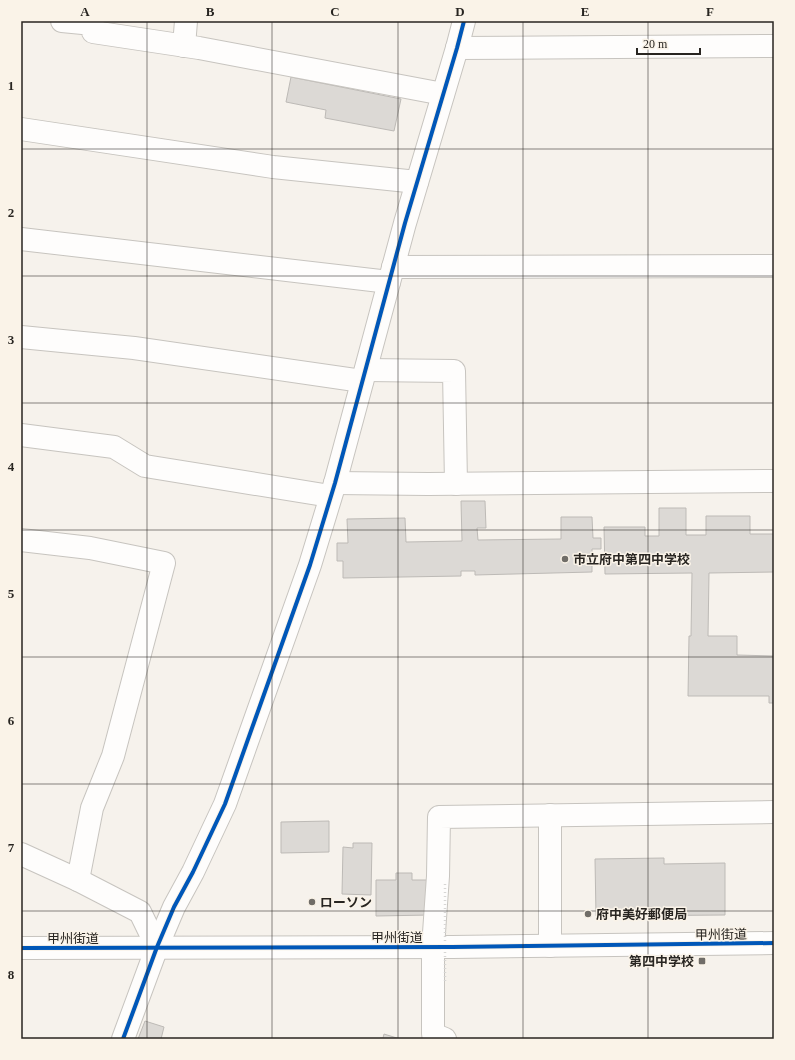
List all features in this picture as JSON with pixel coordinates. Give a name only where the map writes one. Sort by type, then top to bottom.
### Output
[{"type":"main road","points":[[62,21],[93,23],[93,32],[184,46],[443,94]]},
{"type":"main road","points":[[184,46],[186,21]]},
{"type":"main road","points":[[123,1039],[157,947],[225,804],[310,565],[417,182],[464,21]]},
{"type":"main road","points":[[457,48],[774,46]]},
{"type":"main road","points":[[21,129],[273,167],[417,182]]},
{"type":"main road","points":[[21,239],[391,275],[774,266]]},
{"type":"main road","points":[[21,337],[134,348],[364,375],[454,370],[456,484]]},
{"type":"main road","points":[[21,435],[114,447],[145,466],[332,490],[456,484],[774,481]]},
{"type":"main road","points":[[21,540],[90,548],[164,563],[113,756],[92,808],[78,880]]},
{"type":"main road","points":[[445,1039],[433,1034],[433,947],[438,876],[439,817],[774,812]]},
{"type":"main road","points":[[550,816],[550,946]]},
{"type":"main road","points":[[21,854],[78,880],[140,912],[157,947]]},
{"type":"main road","name":"甲州街道","points":[[21,948],[433,947],[774,943]]},
{"type":"path","points":[[445,884],[445,981]]},
{"type":"building","points":[[291,77],[401,99],[394,131],[325,118],[326,110],[286,102]]},
{"type":"building","name":"市立府中第四中学校","points":[[461,501],[485,501],[486,528],[477,528],[478,540],[561,539],[561,517],[592,517],[593,538],[601,538],[601,549],[592,549],[592,572],[475,575],[475,571],[461,571],[461,576],[343,578],[343,561],[337,561],[337,543],[348,543],[347,519],[405,518],[406,542],[462,541]]},
{"type":"building","points":[[659,508],[686,508],[686,535],[706,535],[706,516],[750,516],[750,534],[774,534],[774,572],[709,573],[708,636],[737,636],[737,655],[774,656],[774,703],[769,703],[769,696],[688,696],[692,573],[605,574],[604,527],[645,527],[645,536],[659,536]]},
{"type":"building","points":[[329,821],[329,852],[281,853],[281,822]]},
{"type":"building","points":[[353,843],[372,843],[371,895],[342,894],[343,847],[353,848]]},
{"type":"building","points":[[664,858],[664,864],[725,863],[725,915],[596,916],[595,859]]},
{"type":"building","points":[[396,873],[412,873],[412,880],[430,880],[430,915],[376,916],[376,880],[396,880]]},
{"type":"building","points":[[145,1021],[164,1027],[161,1039],[138,1039]]},
{"type":"building","points":[[384,1034],[400,1039],[380,1039],[383,1038]]},
{"type":"cycle path","points":[[123,1039],[157,947],[174,907],[193,872],[225,804],[310,565],[335,483],[405,223],[464,21]]},
{"type":"cycle path","points":[[21,948],[452,947],[774,943]]},
{"type":"place","name":"市立府中第四中学校","points":[[565,559]]},
{"type":"place","name":"ローソン","points":[[312,902]]},
{"type":"place","name":"府中美好郵便局","points":[[588,914]]},
{"type":"place","name":"第四中学校","points":[[702,961]]}]
